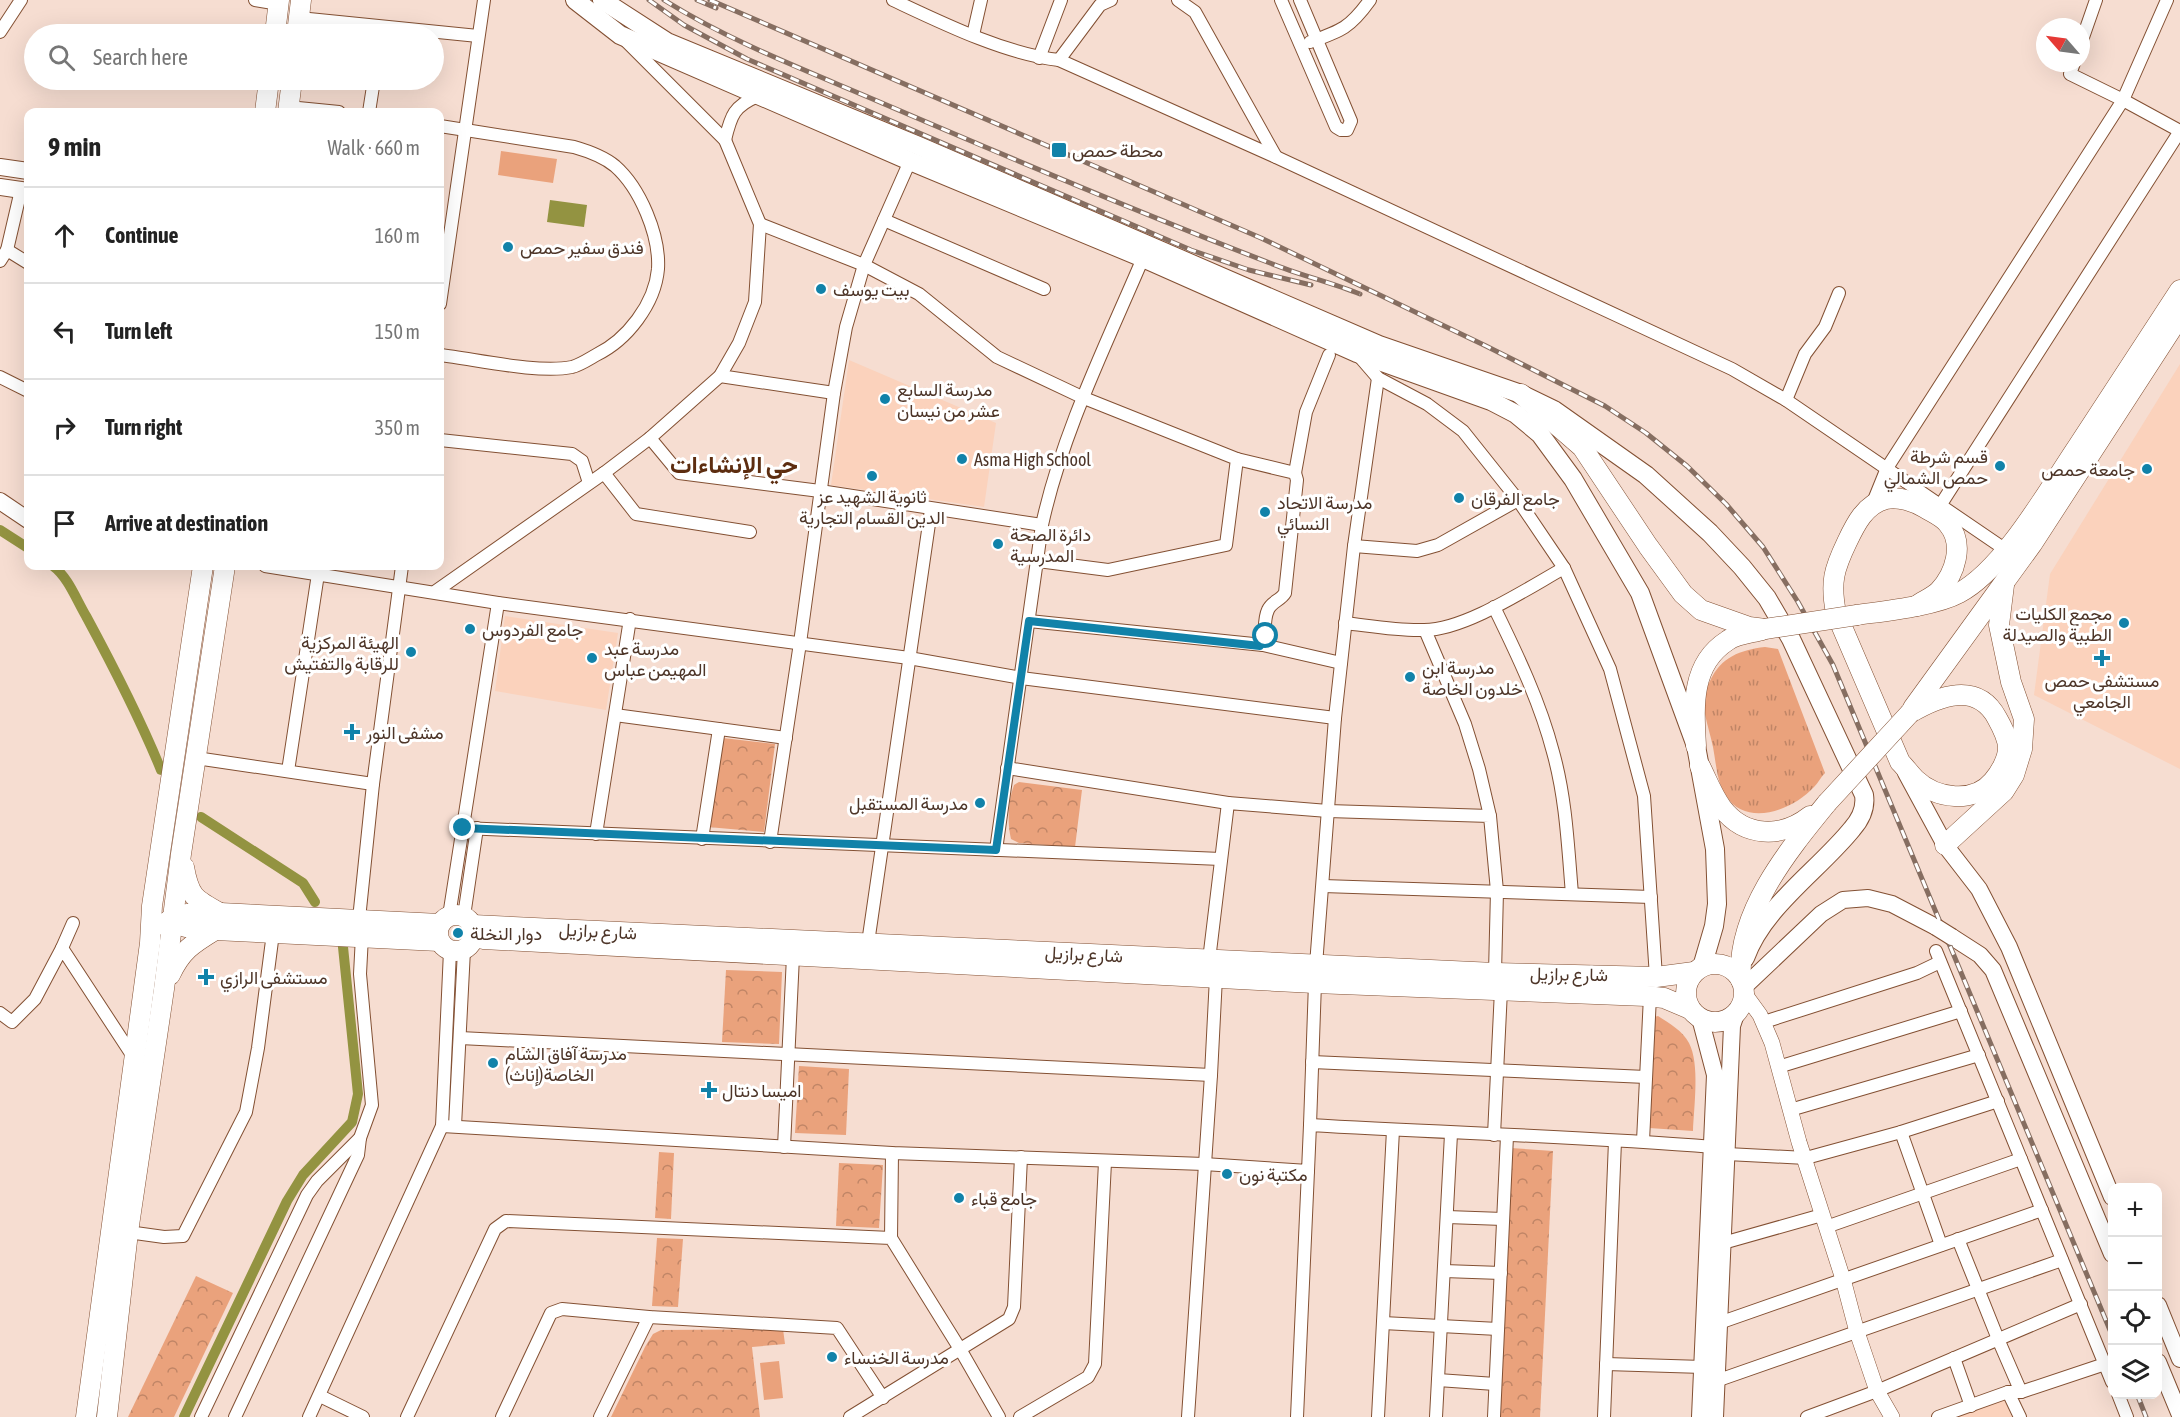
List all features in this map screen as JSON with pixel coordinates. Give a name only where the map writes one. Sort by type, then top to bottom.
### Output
[{"type":"highway","points":[[276,24],[279,2]]},
{"type":"highway","points":[[266,108],[268,90]]},
{"type":"highway","points":[[288,108],[290,90]]},
{"type":"highway","points":[[1696,746],[1694,706],[1696,685],[1702,669],[1712,654],[1728,640],[1765,629],[1916,606],[1956,595],[1972,586],[1992,568],[2040,504],[2180,290]]},
{"type":"highway","points":[[1741,993],[1734,971],[1724,965],[1713,963],[1698,969],[1688,980],[1686,1000],[1695,1013],[1710,1022],[1720,1022],[1729,1018],[1741,993],[1740,962],[1743,940],[1755,908],[1792,846],[1827,803],[1910,713],[2032,544],[2180,316]]},
{"type":"highway","points":[[1521,394],[1582,447],[1683,594],[1701,610],[1749,627],[1765,629]]},
{"type":"highway","points":[[1910,713],[1933,700],[1952,696],[1971,696],[1986,702],[2004,730],[2008,749],[2000,774],[1986,790],[1966,796],[1948,796],[1916,780],[1900,762],[1836,613],[1832,594],[1835,567],[1858,520],[1872,507],[1887,499],[1916,502],[1937,509],[1954,534],[1957,545],[1957,561],[1948,581],[1937,593],[1916,606]]},
{"type":"highway","points":[[86,1417],[150,943],[152,906],[202,570]]},
{"type":"highway","points":[[107,1417],[128,1232],[164,989],[181,854],[224,570]]},
{"type":"highway","points":[[1945,845],[2004,791],[2013,776],[2022,749],[2024,719],[2011,682],[1999,625],[2004,583]]},
{"type":"highway","points":[[1700,766],[1721,807],[1735,822],[1753,830],[1778,832],[1797,826],[1827,803]]},
{"type":"highway","points":[[181,854],[188,887],[217,922]]},
{"type":"highway","points":[[152,906],[162,918],[172,923]]},
{"type":"highway","points":[[150,943],[160,928],[187,914],[217,922]]},
{"type":"highway","points":[[164,989],[178,960],[188,947],[217,922]]},
{"type":"highway","name":"شارع برازيل","points":[[217,922],[273,933],[361,928]]},
{"type":"highway","name":"شارع برازيل","points":[[217,922],[457,933],[793,956],[1212,969],[1498,981],[1664,998],[1695,1013]]},
{"type":"highway","name":"شارع برازيل","points":[[457,933],[868,943],[1212,969]]},
{"type":"highway","name":"شارع برازيل","points":[[1498,981],[1656,976],[1698,969]]},
{"type":"main road","points":[[575,0],[620,35],[1357,352],[1491,401],[1516,414],[1540,434],[1573,479],[1640,593],[1696,746],[1715,849],[1718,904],[1714,926],[1698,969]]},
{"type":"main road","points":[[602,0],[667,42],[919,146],[1379,345],[1521,394],[1554,410],[1646,475],[1710,533],[1767,598],[1791,639],[1864,795],[1866,804],[1853,829],[1806,875],[1759,930],[1743,965],[1741,993],[1732,1026],[1720,1150],[1700,1417]]},
{"type":"main road","points":[[0,167],[24,170]]},
{"type":"main road","points":[[0,187],[24,191]]},
{"type":"main road","points":[[0,501],[24,517]]},
{"type":"main road","points":[[1900,762],[1945,845],[1979,889],[2009,946],[2108,1187]]},
{"type":"main road","points":[[1741,993],[1821,914],[1843,900],[1868,898],[1892,904],[1936,927],[1980,956],[1993,970],[2108,1244]]},
{"type":"main road","points":[[1695,1013],[1715,1075],[1720,1150],[1723,1243],[1715,1417]]},
{"type":"main road","points":[[2162,1317],[2180,1359]]},
{"type":"main road","points":[[2162,1374],[2180,1415]]},
{"type":"street","points":[[0,32],[21,0]]},
{"type":"street","points":[[255,0],[279,2]]},
{"type":"street","points":[[445,227],[465,130],[484,0]]},
{"type":"street","points":[[894,0],[910,4],[973,35],[1039,58],[1059,60],[1732,369],[1786,400],[1887,468],[1937,509],[2006,550]]},
{"type":"street","points":[[973,35],[981,0]]},
{"type":"street","points":[[1039,58],[1061,0]]},
{"type":"street","points":[[1059,60],[1100,6],[1111,0]]},
{"type":"street","points":[[1178,0],[1195,12],[1276,158]]},
{"type":"street","points":[[1281,0],[1336,127],[1347,130],[1351,121],[1300,0]]},
{"type":"street","points":[[1301,46],[1342,31],[1370,0]]},
{"type":"street","points":[[2090,18],[2096,0]]},
{"type":"street","points":[[1872,507],[1887,468],[2124,100],[2167,0]]},
{"type":"street","points":[[299,18],[337,24]]},
{"type":"street","points":[[444,34],[478,36]]},
{"type":"street","points":[[436,591],[604,473],[650,438],[720,376],[739,343],[755,302],[760,224],[725,140],[620,35]]},
{"type":"street","points":[[1937,509],[2180,131],[2070,74],[2071,72]]},
{"type":"street","points":[[370,108],[372,90]]},
{"type":"street","points":[[725,140],[729,123],[736,109],[746,101],[758,96]]},
{"type":"street","points":[[444,127],[574,147],[593,153],[614,165],[630,181],[642,202],[656,248],[658,269],[652,291],[640,315],[626,334],[608,350],[572,367],[540,368],[444,356]]},
{"type":"street","points":[[770,842],[834,393],[846,327],[864,265],[910,161]]},
{"type":"street","points":[[24,194],[4,256],[24,261]]},
{"type":"street","points":[[884,220],[1044,289]]},
{"type":"street","points":[[760,224],[864,265],[919,294],[997,357],[1084,398],[1237,459],[1295,473]]},
{"type":"street","points":[[996,850],[1042,525],[1051,483],[1143,258]]},
{"type":"street","points":[[1786,400],[1805,354],[1825,327],[1839,293]]},
{"type":"street","points":[[1357,352],[1378,378],[1426,404],[1463,431],[1518,500],[1564,568],[1610,669],[1644,796],[1656,976]]},
{"type":"street","points":[[1263,645],[1266,636],[1266,612],[1285,593],[1297,480],[1295,473],[1306,412],[1329,355]]},
{"type":"street","points":[[0,376],[24,389]]},
{"type":"street","points":[[720,376],[834,393]]},
{"type":"street","points":[[1297,1417],[1316,974],[1335,718],[1354,546],[1378,378]]},
{"type":"street","points":[[650,438],[679,473],[820,491],[931,510],[1042,525]]},
{"type":"street","points":[[444,440],[572,454],[582,461],[589,483]]},
{"type":"street","points":[[1038,561],[1108,570],[1226,545],[1237,459]]},
{"type":"street","points":[[604,473],[636,514],[750,532]]},
{"type":"street","points":[[1354,546],[1417,551],[1438,545],[1518,500]]},
{"type":"street","points":[[868,943],[884,846],[931,510]]},
{"type":"street","points":[[1345,623],[1425,630],[1448,626],[1494,607],[1564,568]]},
{"type":"street","points":[[292,570],[436,591],[498,603],[909,658],[1021,678],[1335,718]]},
{"type":"street","points":[[235,1417],[358,1155],[360,1138],[372,1105],[360,974],[361,928],[373,784],[401,570]]},
{"type":"street","points":[[288,771],[318,574]]},
{"type":"street","points":[[449,1126],[463,828],[498,603]]},
{"type":"street","points":[[1494,607],[1529,681],[1554,753],[1567,829],[1572,894]]},
{"type":"street","points":[[596,834],[630,619]]},
{"type":"street","points":[[1029,621],[1263,645],[1341,663]]},
{"type":"street","points":[[1425,630],[1465,724],[1490,816],[1497,891],[1497,1069],[1494,1135]]},
{"type":"street","points":[[615,715],[786,738]]},
{"type":"street","points":[[702,839],[719,729]]},
{"type":"street","points":[[196,758],[373,784]]},
{"type":"street","points":[[1007,768],[1228,803],[1328,810],[1490,816]]},
{"type":"street","points":[[1188,1417],[1211,1075],[1212,969],[1228,803]]},
{"type":"street","points":[[463,828],[1221,859]]},
{"type":"street","points":[[309,1417],[449,1126],[460,1038],[457,933],[477,828]]},
{"type":"street","points":[[1323,886],[1651,897]]},
{"type":"street","points":[[0,1013],[12,1022],[35,999],[73,923]]},
{"type":"street","points":[[128,1232],[164,1237],[183,1236],[246,1112],[258,1048],[273,933]]},
{"type":"street","points":[[62,948],[134,1058]]},
{"type":"street","points":[[784,1147],[793,956]]},
{"type":"street","points":[[1764,1022],[1917,973],[1938,956],[2108,1372]]},
{"type":"street","points":[[1741,993],[1764,1022],[1843,1279],[1857,1332],[1877,1391],[1892,1417]]},
{"type":"street","points":[[1643,1141],[1650,996]]},
{"type":"street","points":[[1778,1067],[1961,1011]]},
{"type":"street","points":[[460,1038],[1211,1075]]},
{"type":"street","points":[[1790,1110],[1978,1055]]},
{"type":"street","points":[[1312,1062],[1646,1077]]},
{"type":"street","points":[[1310,1125],[1451,1134],[1643,1141],[1806,1158],[1901,1132],[1998,1101]]},
{"type":"street","points":[[449,1126],[892,1153],[1204,1164],[1308,1171]]},
{"type":"street","points":[[1378,1417],[1393,1130]]},
{"type":"street","points":[[1901,1132],[1941,1245]]},
{"type":"street","points":[[1436,1417],[1451,1134]]},
{"type":"street","points":[[1494,1417],[1507,1136]]},
{"type":"street","points":[[201,1417],[307,1195],[317,1181],[360,1138]]},
{"type":"street","points":[[1604,1417],[1615,1140]]},
{"type":"street","points":[[892,1153],[891,1238],[960,1348],[999,1417]]},
{"type":"street","points":[[850,1417],[1009,1319],[1014,1307],[1021,1158]]},
{"type":"street","points":[[1723,1243],[1824,1221],[1924,1193],[2021,1159]]},
{"type":"street","points":[[1020,1417],[1088,1377],[1095,1364],[1105,1162]]},
{"type":"street","points":[[1719,1323],[2042,1210]]},
{"type":"street","points":[[1447,1217],[1503,1219]]},
{"type":"street","points":[[407,1417],[495,1230],[506,1221],[891,1238]]},
{"type":"street","points":[[1958,1239],[2021,1392]]},
{"type":"street","points":[[1716,1381],[2062,1260]]},
{"type":"street","points":[[1444,1271],[1501,1274]]},
{"type":"street","points":[[1807,1417],[1877,1391],[2081,1304]]},
{"type":"street","points":[[502,1417],[551,1313],[562,1309],[649,1317],[837,1328],[883,1398]]},
{"type":"street","points":[[600,1417],[649,1317]]},
{"type":"street","points":[[1383,1323],[1498,1329]]},
{"type":"street","points":[[1954,1358],[1971,1406]]},
{"type":"street","points":[[1606,1364],[1703,1367]]},
{"type":"street","points":[[1938,1417],[2008,1392],[2021,1392],[2105,1364]]},
{"type":"street","points":[[1438,1380],[1496,1384]]},
{"type":"street","points":[[2008,1392],[2020,1417]]},
{"type":"street","points":[[320,1396],[363,1417]]},
{"type":"street","points":[[2120,1399],[2127,1417]]},
{"type":"shaded area","points":[[550,200],[587,205],[584,227],[547,222]]},
{"type":"shaded area","points":[[849,360],[996,423],[984,507],[831,485]]},
{"type":"shaded area","name":"جامعة حمص","points":[[2180,364],[2180,769],[2034,695],[2050,574]]},
{"type":"shaded area","points":[[505,616],[618,633],[606,710],[495,691]]},
{"type":"shaded area","points":[[2003,1397],[2012,1417],[1947,1417]]},
{"type":"green space","points":[[501,151],[557,159],[553,183],[498,175]]},
{"type":"green space","points":[[1765,647],[1778,649],[1825,773],[1814,787],[1794,803],[1770,812],[1758,813],[1735,806],[1723,791],[1717,773],[1703,698],[1714,673],[1726,660],[1747,650]]},
{"type":"green space","points":[[723,738],[775,744],[764,832],[708,827]]},
{"type":"green space","points":[[1019,782],[1082,790],[1075,847],[1019,843],[1011,839],[1009,805],[1014,785]]},
{"type":"green space","points":[[726,970],[782,972],[779,1044],[722,1042]]},
{"type":"green space","points":[[1658,1016],[1683,1035],[1692,1052],[1696,1086],[1693,1131],[1649,1128],[1654,1017]]},
{"type":"green space","points":[[799,1066],[849,1069],[846,1135],[795,1133]]},
{"type":"green space","points":[[1511,1148],[1553,1151],[1540,1417],[1499,1417]]},
{"type":"green space","points":[[659,1152],[674,1153],[671,1219],[655,1218]]},
{"type":"green space","points":[[839,1163],[883,1165],[879,1228],[836,1226]]},
{"type":"green space","points":[[657,1238],[683,1239],[678,1307],[652,1306]]},
{"type":"green space","points":[[196,1276],[233,1293],[174,1417],[128,1417]]},
{"type":"green space","points":[[783,1329],[785,1344],[752,1347],[760,1417],[611,1417],[653,1334],[661,1330]]},
{"type":"green space","points":[[779,1361],[783,1398],[764,1400],[760,1363]]},
{"type":"waterway","points":[[0,530],[24,545]]},
{"type":"waterway","points":[[57,570],[67,582],[116,672],[161,770]]},
{"type":"waterway","points":[[201,817],[303,883],[315,902]]},
{"type":"waterway","points":[[184,1417],[287,1201],[303,1175],[352,1122],[358,1094],[343,947]]},
{"type":"railway","points":[[649,0],[684,25],[747,59],[1191,250],[1249,270],[1311,285]]},
{"type":"railway","points":[[664,0],[774,57],[1031,166],[1281,267],[1360,294]]},
{"type":"railway","points":[[697,0],[716,8]]},
{"type":"railway","points":[[710,0],[1261,238],[1605,406],[1646,433],[1687,466],[1726,504],[1763,547],[1798,602],[1833,665],[2108,1325]]},
{"type":"railway","points":[[2139,1399],[2146,1417]]},
{"type":"place","name":"محطة حمص","points":[[1059,150]]},
{"type":"place","name":"فندق سفير حمص","points":[[508,247]]},
{"type":"place","name":"بيت يوسف","points":[[821,289]]},
{"type":"place","name":"مدرسة السابع عشر من نيسان","points":[[885,399]]},
{"type":"place","name":"Asma High School","points":[[962,459]]},
{"type":"place","name":"قسم شرطة حمص الشمالي","points":[[2000,466]]},
{"type":"place","name":"جامعة حمص","points":[[2147,469]]},
{"type":"place","name":"ثانوية الشهيد عز الدين القسام التجارية","points":[[872,476]]},
{"type":"place","name":"جامع الفرقان","points":[[1459,498]]},
{"type":"place","name":"مدرسة الاتحاد النسائي","points":[[1265,512]]},
{"type":"place","name":"دائرة الصحة المدرسية","points":[[998,544]]},
{"type":"place","name":"مجمع الكليات الطبية والصيدلة","points":[[2124,623]]},
{"type":"place","name":"جامع الفردوس","points":[[470,629]]},
{"type":"place","name":"الهيئة المركزية للرقابة والتفتيش","points":[[411,652]]},
{"type":"place","name":"مدرسة عبد المهيمن عباس","points":[[592,658]]},
{"type":"place","name":"مستشفى حمص الجامعي","points":[[2102,658]]},
{"type":"place","name":"مدرسة ابن خلدون الخاصة","points":[[1410,677]]},
{"type":"place","name":"مشفى النور","points":[[352,732]]},
{"type":"place","name":"مدرسة المستقبل","points":[[980,803]]},
{"type":"place","name":"دوار النخلة","points":[[458,933]]},
{"type":"place","name":"مستشفى الرازي","points":[[206,977]]},
{"type":"place","name":"مدرسة آفاق الشام الخاصة(إناث)","points":[[493,1063]]},
{"type":"place","name":"اميسا دنتال","points":[[709,1090]]},
{"type":"place","name":"مكتبة نون","points":[[1227,1174]]},
{"type":"place","name":"جامع قباء","points":[[959,1198]]},
{"type":"place","name":"مدرسة الخنساء","points":[[832,1357]]},
{"type":"district","name":"حي الإنشاءات","points":[[734,464]]},
{"type":"route","points":[[463,828],[996,850],[1029,621],[1260,646],[1263,645],[1266,636]]}]
